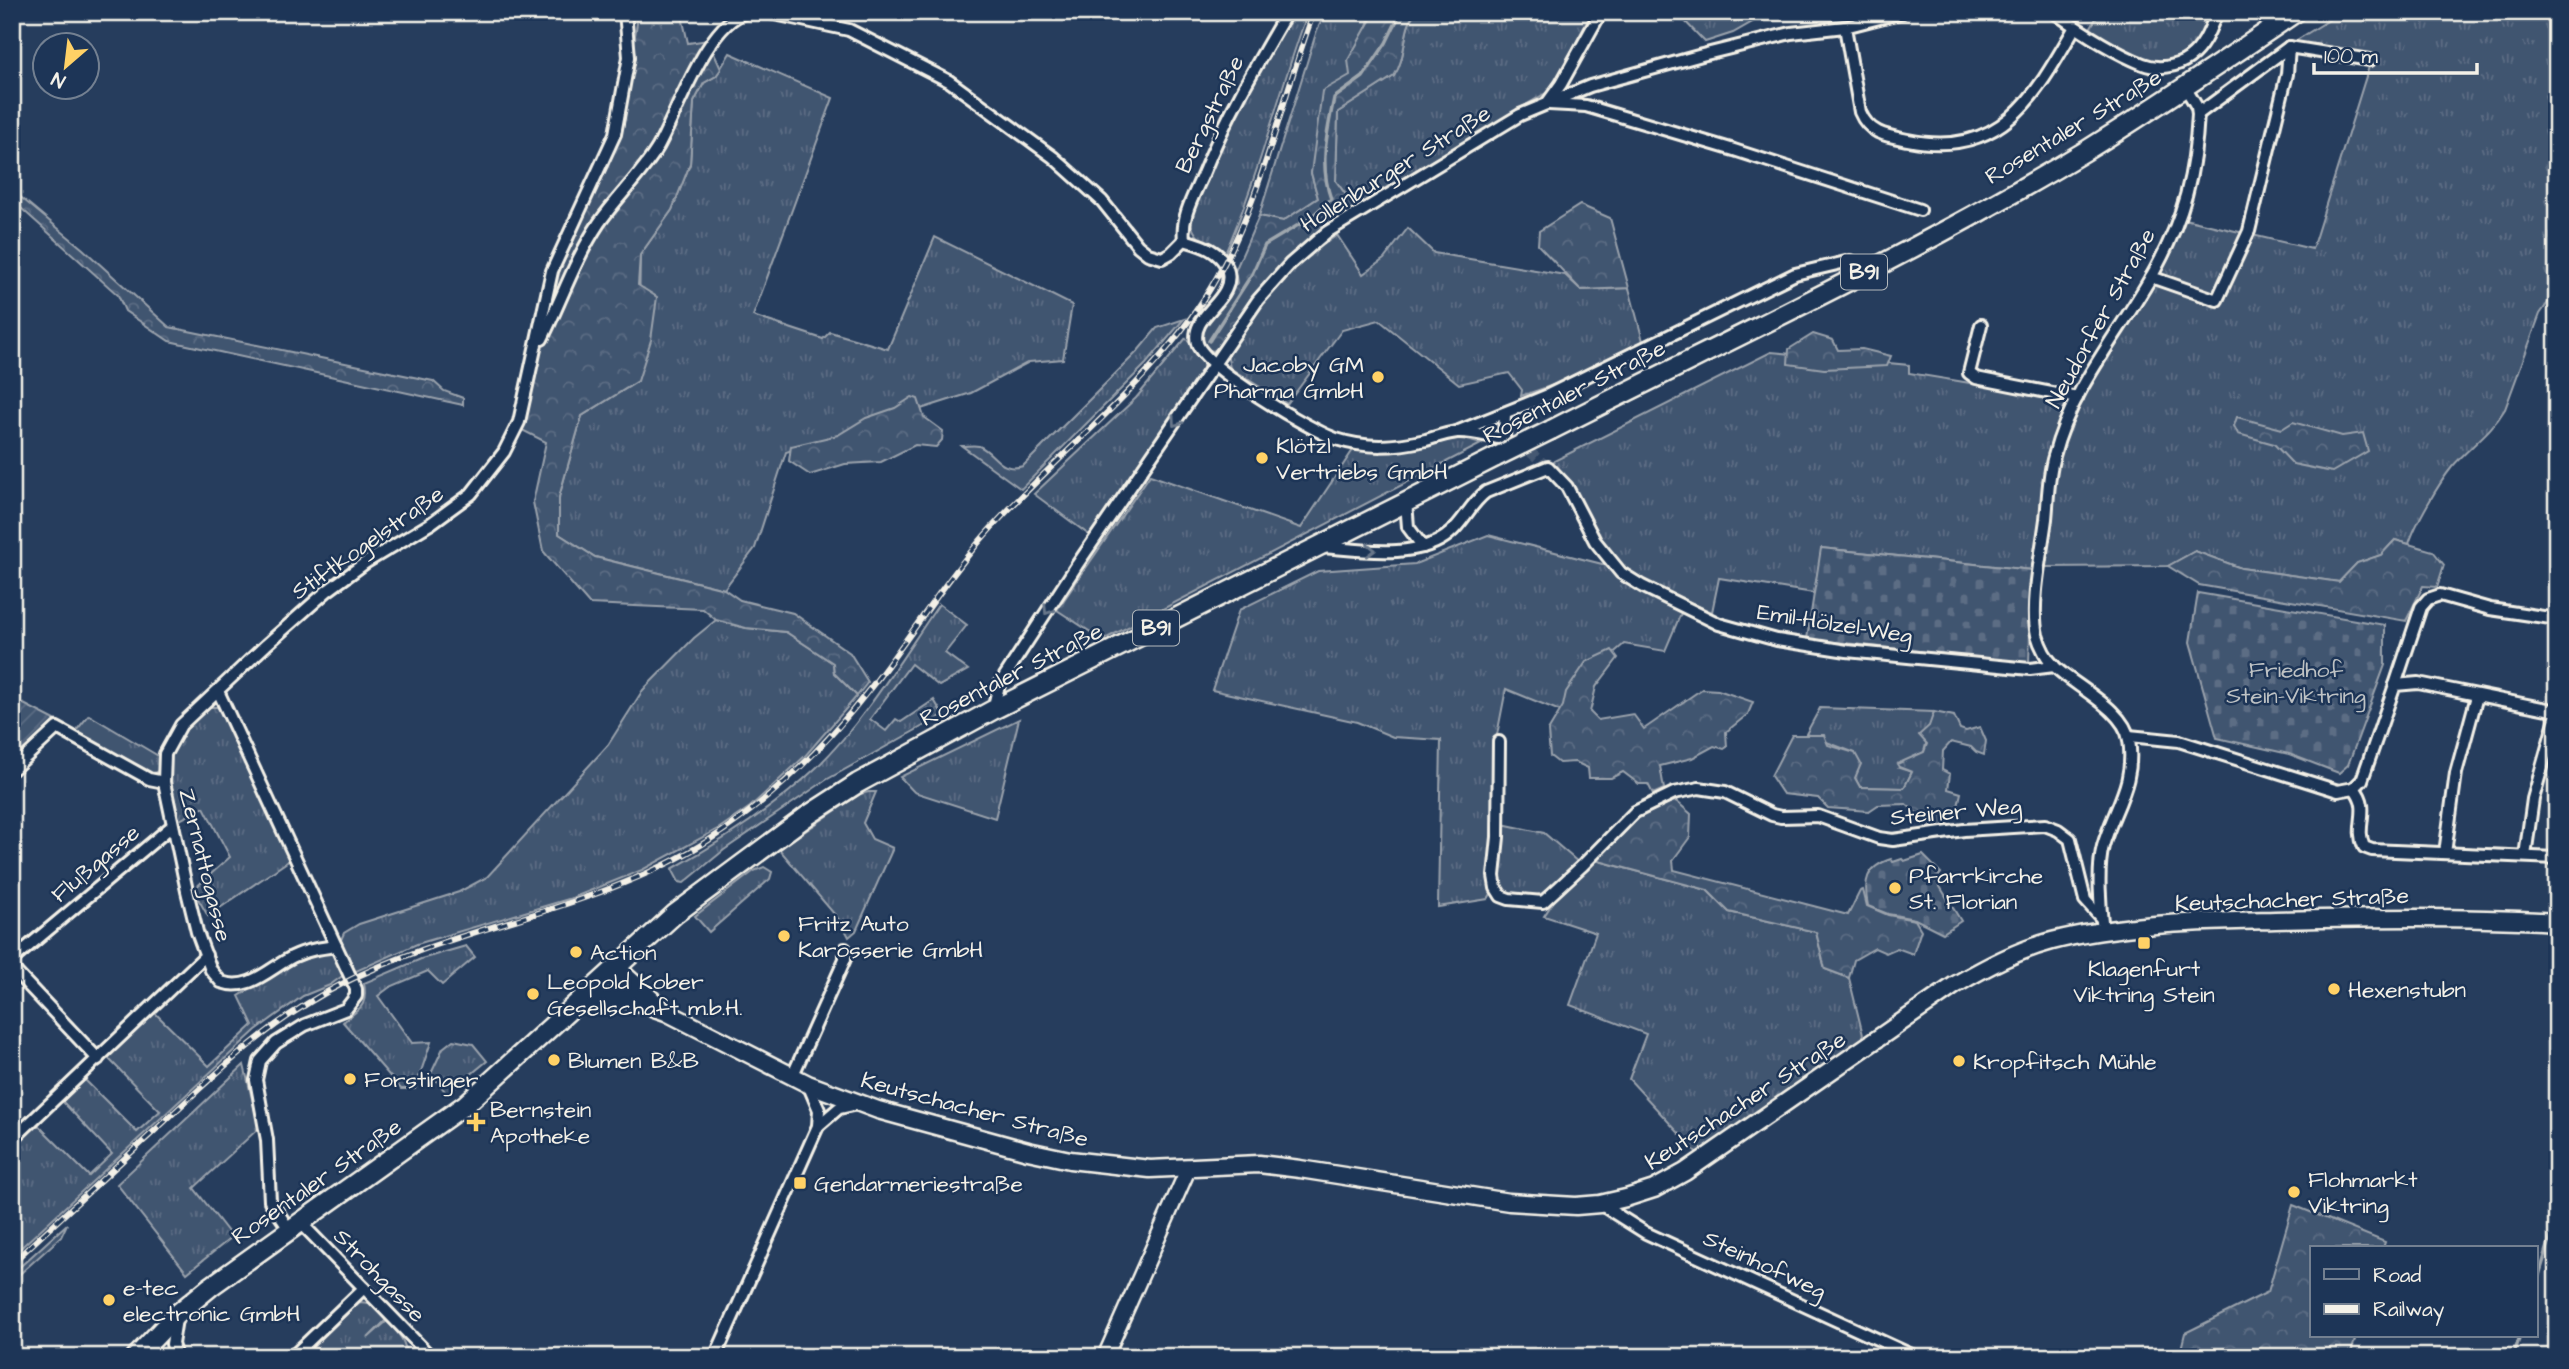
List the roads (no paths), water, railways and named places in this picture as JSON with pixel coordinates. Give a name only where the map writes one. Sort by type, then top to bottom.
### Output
[{"type":"main road","name":"Rosentaler Straße","points":[[136,1357],[176,1315],[210,1287],[466,1104],[675,915],[807,816],[880,770],[993,710],[1972,215],[2087,150],[2296,12]]},
{"type":"main road","name":"Keutschacher Straße","points":[[666,1012],[792,1077],[830,1093],[1028,1151],[1070,1160],[1150,1169],[1259,1164],[1509,1202],[1565,1206],[1600,1204],[1654,1189],[1685,1172],[1983,968],[2102,924],[2361,918],[2557,922]]},
{"type":"main road","points":[[629,999],[617,988],[614,979],[617,968],[666,1012]]},
{"type":"main road","points":[[581,1001],[629,999],[666,1012]]},
{"type":"street","name":"Stiftkogelstraße","points":[[218,691],[327,590],[365,563],[430,524],[471,494],[504,452],[519,422],[552,271],[615,134],[629,57],[625,12]]},
{"type":"street","points":[[535,354],[580,256],[599,223],[657,148],[704,55],[731,16],[748,12]]},
{"type":"street","points":[[765,12],[849,30],[949,81],[1053,157],[1102,201],[1147,254],[1162,258],[1184,240],[1216,253],[1226,267],[1229,279],[1227,290],[1199,326],[1196,335],[1200,349],[1215,366],[1283,411],[1336,439],[1373,447],[1398,446],[1458,432],[1546,396],[1795,274],[1850,261]]},
{"type":"street","name":"Bergstraße","points":[[1184,240],[1185,214],[1216,141],[1287,12]]},
{"type":"street","points":[[1546,104],[1561,85],[1601,12]]},
{"type":"street","points":[[1546,104],[1590,86],[1702,55],[1791,33],[1845,27],[1903,12]]},
{"type":"street","points":[[2054,12],[2075,27],[2144,65],[2162,68],[2178,65],[2197,51],[2217,12]]},
{"type":"street","points":[[1845,27],[1860,112],[1865,123],[1871,130],[1883,135],[1937,143],[1969,140],[1985,135],[2014,115],[2035,94],[2075,27]]},
{"type":"street","points":[[2151,277],[2217,300],[2249,231],[2287,74],[2289,47]]},
{"type":"street","points":[[2198,114],[2289,47],[2370,60]]},
{"type":"street","name":"Neudorfer Straße","points":[[2054,666],[2038,637],[2036,610],[2053,457],[2077,398],[2163,254],[2190,186],[2196,154],[2198,114],[2197,107],[2185,87]]},
{"type":"street","name":"Hollenburger Straße","points":[[993,710],[999,685],[1077,565],[1258,300],[1290,264],[1328,232],[1520,115],[1546,104],[1586,106],[1734,150],[1920,211]]},
{"type":"street","points":[[1981,325],[1969,373],[1976,378],[2077,398]]},
{"type":"street","points":[[1458,432],[1504,439],[1505,413]]},
{"type":"street","name":"Emil-Hölzel-Weg","points":[[1319,546],[1404,550],[1423,547],[1444,539],[1486,492],[1548,467],[1567,487],[1595,541],[1621,573],[1719,624],[1777,640],[1847,651],[2030,669],[2054,666]]},
{"type":"street","points":[[1406,502],[1408,527],[1423,547]]},
{"type":"street","points":[[2129,736],[2179,741],[2338,791],[2354,788],[2362,780],[2421,607],[2428,599],[2440,595],[2490,609],[2557,619]]},
{"type":"street","points":[[2054,666],[2109,710],[2121,722],[2129,736],[2131,764],[2127,787],[2101,856],[2102,924]]},
{"type":"street","points":[[2395,685],[2418,682],[2557,713],[2533,799],[2525,856]]},
{"type":"street","points":[[218,691],[356,989],[354,1002],[346,1009],[305,1025],[276,1043],[260,1061],[258,1090],[267,1140],[270,1200],[294,1225]]},
{"type":"street","name":"Zernattogasse","points":[[218,691],[181,725],[172,740],[165,754],[164,782],[197,932],[211,970],[221,982],[240,985],[253,981],[301,953],[336,946]]},
{"type":"street","points":[[2445,853],[2456,773],[2477,696]]},
{"type":"street","points":[[12,770],[57,728],[149,779],[164,782]]},
{"type":"street","name":"Steiner Weg","points":[[1499,742],[1498,837],[1494,876],[1496,888],[1502,896],[1509,899],[1543,902],[1635,812],[1674,793],[1699,788],[1725,792],[1772,815],[1828,818],[1879,838],[1893,840],[1964,830],[2045,825],[2070,839],[2085,900],[2102,924]]},
{"type":"street","points":[[2354,788],[2364,804],[2360,839],[2364,847],[2372,850],[2557,858]]},
{"type":"street","name":"Flußgasse","points":[[12,960],[172,826]]},
{"type":"street","points":[[792,1077],[845,959],[845,949]]},
{"type":"street","points":[[12,1140],[206,955]]},
{"type":"street","points":[[12,968],[98,1059]]},
{"type":"street","points":[[808,1084],[821,1118]]},
{"type":"street","points":[[715,1357],[821,1118],[832,1102],[830,1093]]},
{"type":"street","points":[[821,1118],[839,1108],[859,1103]]},
{"type":"street","points":[[1105,1357],[1189,1167]]},
{"type":"street","name":"Steinhofweg","points":[[1600,1204],[1646,1233],[1916,1357]]},
{"type":"street","name":"Strohgasse","points":[[294,1225],[364,1288],[431,1357]]},
{"type":"street","points":[[292,1357],[364,1288]]},
{"type":"street","points":[[176,1315],[172,1344],[176,1357]]},
{"type":"waterway","points":[[1209,341],[1252,274],[1265,245],[1310,218],[1331,199],[1325,161],[1334,98],[1363,77],[1386,43],[1401,12]]},
{"type":"waterway","points":[[2538,1279],[2557,1217]]},
{"type":"waterway","points":[[2513,1357],[2519,1338]]},
{"type":"tunnel","points":[[1515,445],[1530,452],[1548,467]]},
{"type":"railway","points":[[12,1263],[227,1064],[293,1013],[342,984],[387,963],[573,902],[665,865],[709,840],[755,807],[817,751],[886,667],[985,535],[1014,503],[1139,381],[1194,314],[1217,277],[1247,214],[1314,12]]},
{"type":"place","name":"Jacoby GM Pharma GmbH","points":[[1378,377]]},
{"type":"place","name":"Klötzl Vertriebs GmbH","points":[[1262,458]]},
{"type":"place","name":"Pfarrkirche St. Florian","points":[[1895,888]]},
{"type":"place","name":"Fritz Auto Karosserie GmbH","points":[[784,936]]},
{"type":"place","name":"Klagenfurt Viktring Stein","points":[[2144,943]]},
{"type":"place","name":"Action","points":[[576,952]]},
{"type":"place","name":"Hexenstubn","points":[[2334,989]]},
{"type":"place","name":"Leopold Kober Gesellschaft m.b.H.","points":[[533,994]]},
{"type":"place","name":"Blumen B&B","points":[[554,1060]]},
{"type":"place","name":"Kropfitsch Mühle","points":[[1959,1061]]},
{"type":"place","name":"Forstinger","points":[[350,1079]]},
{"type":"place","name":"Bernstein Apotheke","points":[[476,1122]]},
{"type":"place","name":"Gendarmeriestraße","points":[[800,1183]]},
{"type":"place","name":"Flohmarkt Viktring","points":[[2294,1192]]},
{"type":"place","name":"e-tec electronic GmbH","points":[[109,1300]]},
{"type":"park label","name":"Friedhof Stein-Viktring","points":[[2296,682]]}]
